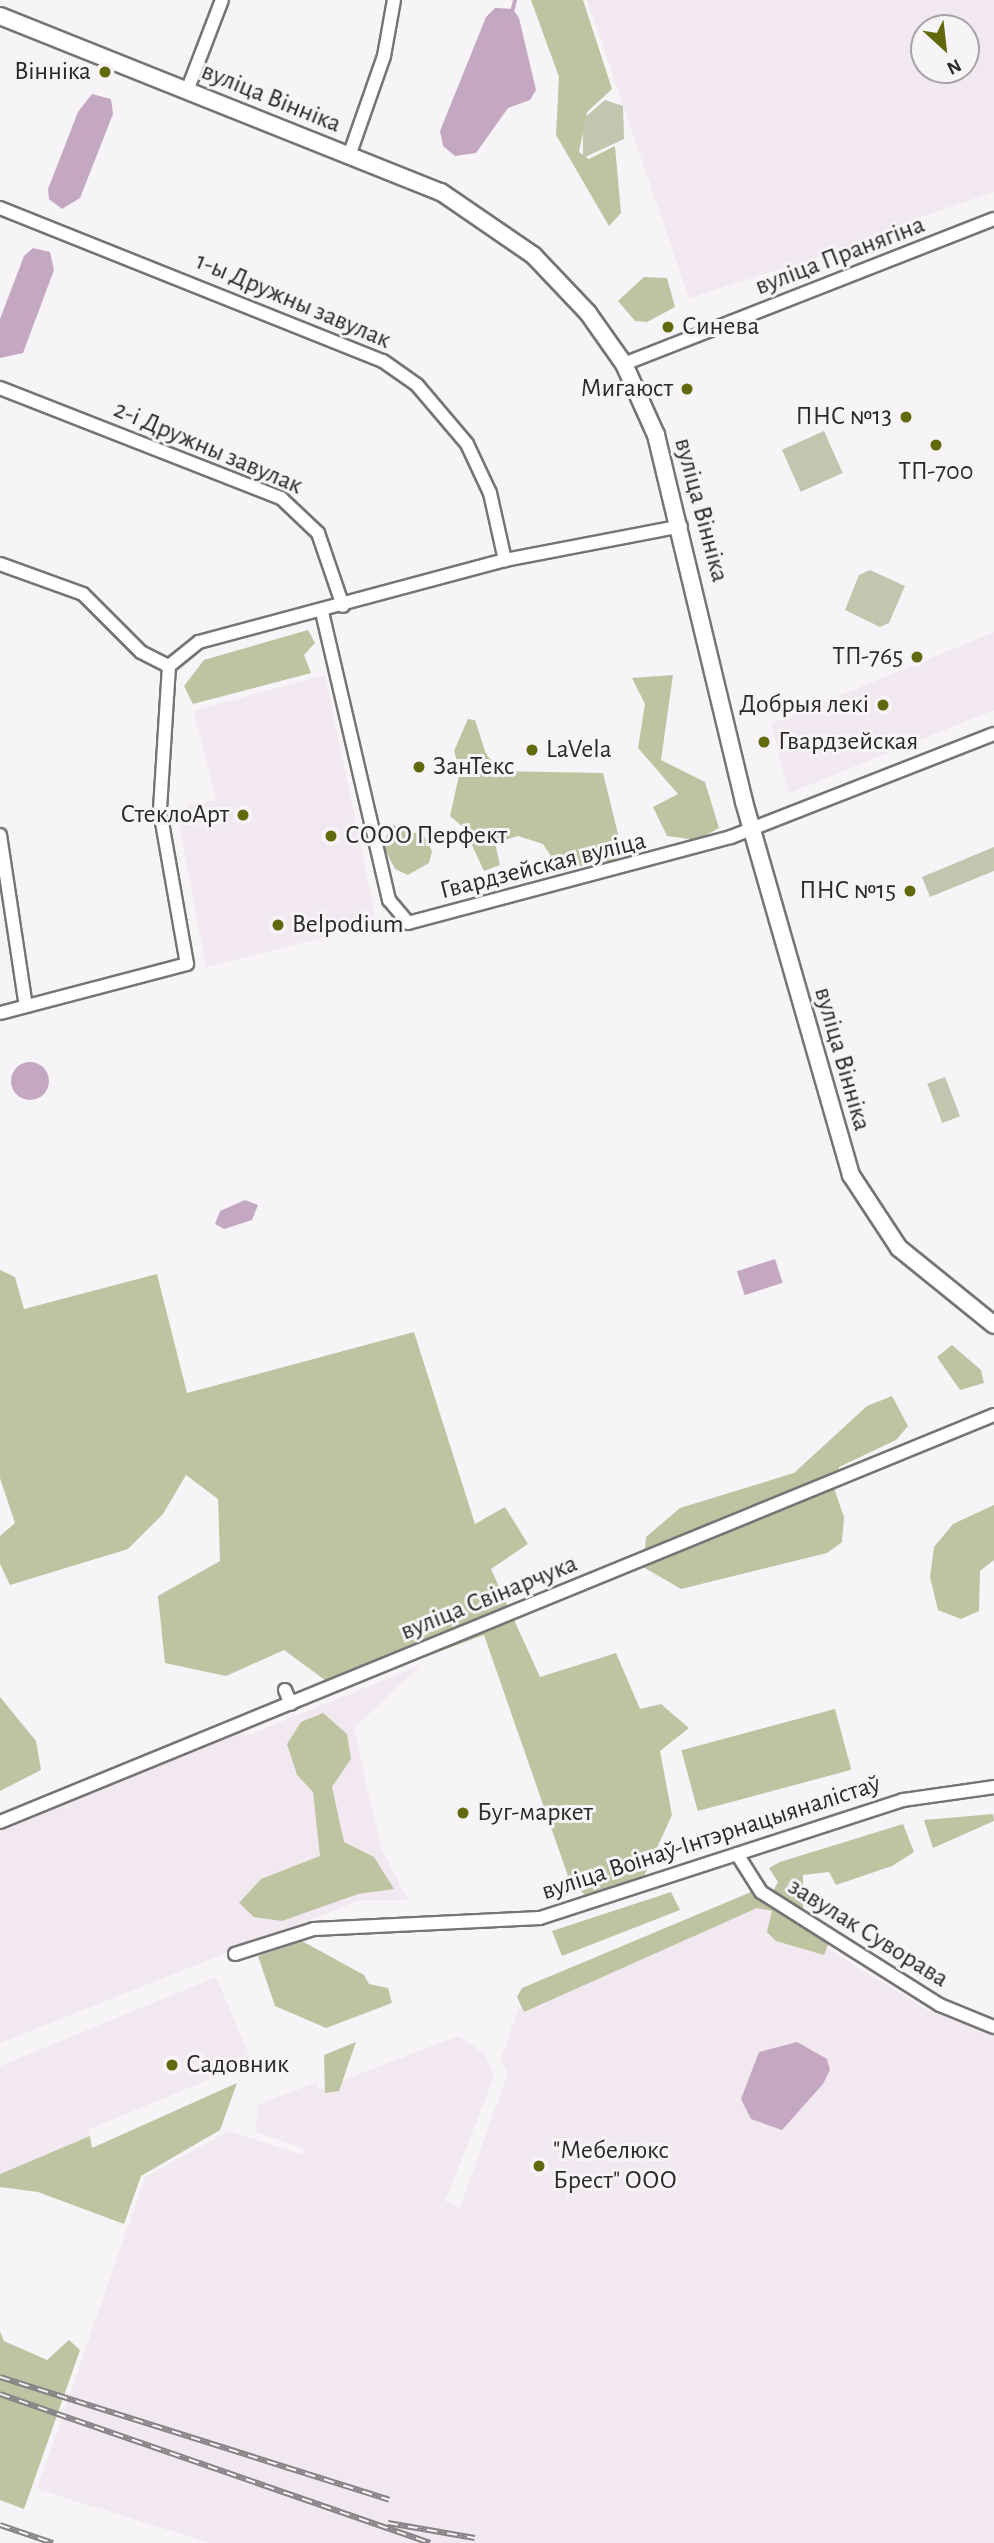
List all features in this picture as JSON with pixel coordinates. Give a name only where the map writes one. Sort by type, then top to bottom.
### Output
[{"type":"street","points":[[187,91],[222,0]]},
{"type":"street","points":[[349,156],[384,56],[394,0]]},
{"type":"street","name":"вуліца Вінніка","points":[[0,16],[442,192],[494,225],[560,280],[624,364],[656,435],[681,526],[751,830],[842,1150],[863,1201],[898,1248],[994,1325]]},
{"type":"street","name":"1-ы Дружны завулак","points":[[0,208],[383,361],[417,385],[467,444],[489,493],[505,560]]},
{"type":"street","name":"вуліца Пранягіна","points":[[624,364],[994,219]]},
{"type":"street","name":"2-і Дружны завулак","points":[[0,388],[281,498],[318,533],[343,606]]},
{"type":"street","points":[[0,1013],[187,964],[160,811],[169,666],[199,642],[322,612],[505,560],[681,526]]},
{"type":"street","points":[[0,564],[83,594],[142,652],[169,666]]},
{"type":"street","name":"Гвардзейская вуліца","points":[[322,612],[389,900],[408,923],[641,865],[751,830],[994,734]]},
{"type":"street","points":[[0,835],[26,1006]]},
{"type":"street","name":"вуліца Свінарчука","points":[[0,1822],[994,1415]]},
{"type":"street","points":[[285,1690],[290,1704]]},
{"type":"street","name":"вуліца Воінаў-Інтэрнацыяналістаў","points":[[235,1954],[314,1930],[540,1918],[903,1800],[994,1787]]},
{"type":"street","name":"завулак Суворава","points":[[737,1854],[761,1892],[940,2006],[994,2027]]},
{"type":"shaded area","points":[[587,0],[994,0],[994,192],[911,220],[913,227],[689,298]]},
{"type":"shaded area","points":[[495,8],[513,9],[519,18],[536,90],[530,100],[508,108],[476,153],[455,156],[443,146],[440,131],[486,17]]},
{"type":"shaded area","points":[[92,94],[111,99],[113,114],[80,198],[62,209],[49,199],[48,189],[78,112]]},
{"type":"shaded area","points":[[33,248],[50,252],[54,270],[23,353],[0,358],[0,319],[24,256]]},
{"type":"shaded area","points":[[994,632],[994,710],[789,793],[771,724]]},
{"type":"shaded area","points":[[325,675],[377,924],[206,967],[176,808],[216,800],[193,711]]},
{"type":"shaded area","points":[[30,1062],[44,1067],[49,1081],[44,1095],[30,1100],[16,1095],[11,1081],[16,1067]]},
{"type":"shaded area","points":[[245,1200],[258,1205],[252,1220],[224,1229],[215,1224],[220,1211]]},
{"type":"shaded area","points":[[775,1259],[783,1283],[745,1295],[737,1271]]},
{"type":"shaded area","points":[[421,1665],[354,1728],[381,1848],[408,1900],[360,1900],[0,2043],[0,1822],[240,1725],[246,1736]]},
{"type":"shaded area","points":[[759,1906],[929,2011],[994,2035],[994,2543],[210,2543],[37,2489],[145,2177],[229,2131],[303,2155],[304,2149],[256,2132],[257,2105],[317,2082],[318,2090],[458,2036],[485,2054],[494,2077],[445,2201],[460,2207],[508,2073],[501,2059],[518,2009]]},
{"type":"shaded area","points":[[216,1977],[252,2062],[89,2129],[90,2136],[0,2174],[0,2066]]},
{"type":"shaded area","points":[[797,2042],[827,2059],[830,2070],[823,2084],[782,2130],[751,2119],[741,2099],[759,2052]]},
{"type":"green space","points":[[531,0],[583,0],[612,89],[587,112],[579,152],[589,159],[615,146],[621,213],[609,226],[556,135],[559,77]]},
{"type":"green space","points":[[605,100],[623,106],[624,139],[583,158],[583,119]]},
{"type":"green space","points":[[644,277],[667,278],[675,307],[647,322],[635,321],[618,301]]},
{"type":"green space","points":[[824,431],[843,473],[801,492],[782,450]]},
{"type":"green space","points":[[870,570],[905,586],[889,623],[880,627],[845,610],[859,575]]},
{"type":"green space","points":[[308,630],[315,643],[304,655],[311,673],[193,704],[184,686],[204,660]]},
{"type":"green space","points":[[673,675],[661,760],[705,782],[719,828],[697,840],[667,836],[653,807],[678,794],[638,748],[645,704],[632,678]]},
{"type":"green space","points":[[468,719],[475,720],[486,754],[501,771],[603,773],[622,850],[616,860],[560,870],[543,844],[518,836],[495,843],[500,865],[484,871],[464,828],[450,816],[460,771],[454,751]]},
{"type":"green space","points":[[393,825],[424,836],[432,851],[429,863],[408,875],[395,869],[382,844]]},
{"type":"green space","points":[[994,847],[994,871],[930,897],[922,877]]},
{"type":"green space","points":[[945,1077],[960,1116],[942,1123],[927,1084]]},
{"type":"green space","points":[[0,1270],[15,1277],[24,1309],[157,1274],[187,1393],[414,1332],[475,1524],[505,1507],[528,1544],[491,1569],[540,1677],[616,1653],[640,1709],[661,1704],[689,1728],[660,1751],[672,1815],[644,1876],[587,1897],[569,1879],[484,1635],[396,1668],[329,1683],[284,1650],[226,1676],[165,1663],[158,1596],[220,1561],[218,1499],[186,1475],[163,1514],[128,1549],[10,1585],[0,1564],[0,1536],[15,1523],[0,1478]]},
{"type":"green space","points":[[952,1345],[981,1370],[984,1383],[960,1390],[937,1357]]},
{"type":"green space","points":[[892,1396],[908,1426],[896,1440],[839,1467],[835,1491],[844,1517],[842,1542],[827,1553],[681,1589],[643,1567],[646,1537],[680,1508],[794,1473],[867,1406]]},
{"type":"green space","points":[[994,1505],[994,1560],[980,1571],[979,1611],[961,1619],[938,1610],[930,1577],[934,1547],[953,1524]]},
{"type":"green space","points":[[0,1697],[36,1741],[41,1770],[0,1791]]},
{"type":"green space","points":[[835,1709],[851,1770],[698,1811],[681,1750]]},
{"type":"green space","points":[[323,1713],[347,1734],[351,1759],[332,1787],[344,1842],[374,1857],[394,1889],[358,1894],[282,1921],[254,1917],[239,1903],[261,1879],[320,1856],[313,1792],[297,1775],[287,1744],[301,1722]]},
{"type":"green space","points":[[993,1814],[994,1821],[933,1848],[924,1820]]},
{"type":"green space","points":[[903,1824],[914,1852],[892,1866],[836,1885],[829,1872],[803,1875],[803,1925],[830,1940],[824,1955],[776,1941],[767,1932],[772,1911],[757,1908],[524,2012],[517,1997],[522,1988],[751,1892],[772,1893],[778,1882],[769,1868],[780,1862]]},
{"type":"green space","points":[[671,1892],[680,1910],[562,1956],[552,1931]]},
{"type":"green space","points":[[302,1941],[364,1975],[369,1984],[388,1988],[392,2003],[326,2028],[275,2006],[258,1956]]},
{"type":"green space","points":[[356,2042],[339,2091],[325,2093],[324,2055]]},
{"type":"green space","points":[[237,2083],[220,2130],[141,2176],[124,2224],[38,2192],[0,2187],[0,2174],[90,2136],[92,2148]]},
{"type":"green space","points":[[0,2331],[4,2341],[47,2360],[69,2340],[80,2350],[24,2509],[0,2500]]},
{"type":"waterway","points":[[513,9],[515,0]]},
{"type":"railway","points":[[0,2377],[389,2500]]},
{"type":"railway","points":[[0,2394],[430,2543]]},
{"type":"railway","points":[[388,2523],[475,2538]]},
{"type":"railway","points":[[0,2525],[53,2543]]},
{"type":"place","name":"Вінніка","points":[[105,72]]},
{"type":"place","name":"Синева","points":[[668,327]]},
{"type":"place","name":"Мигаюст","points":[[687,389]]},
{"type":"place","name":"ПНС №13","points":[[906,417]]},
{"type":"place","name":"ТП-700","points":[[936,445]]},
{"type":"place","name":"ТП-765","points":[[917,657]]},
{"type":"place","name":"Добрыя лекі","points":[[883,705]]},
{"type":"place","name":"Гвардзейская","points":[[764,742]]},
{"type":"place","name":"LaVela","points":[[532,750]]},
{"type":"place","name":"ЗанТекс","points":[[419,767]]},
{"type":"place","name":"СтеклоАрт","points":[[243,815]]},
{"type":"place","name":"СООО Перфект","points":[[331,836]]},
{"type":"place","name":"ПНС №15","points":[[910,891]]},
{"type":"place","name":"Belpodium","points":[[278,925]]},
{"type":"place","name":"Буг-маркет","points":[[463,1813]]},
{"type":"place","name":"Садовник","points":[[172,2065]]},
{"type":"place","name":"\"Мебелюкс Брест\" ООО","points":[[539,2166]]}]
